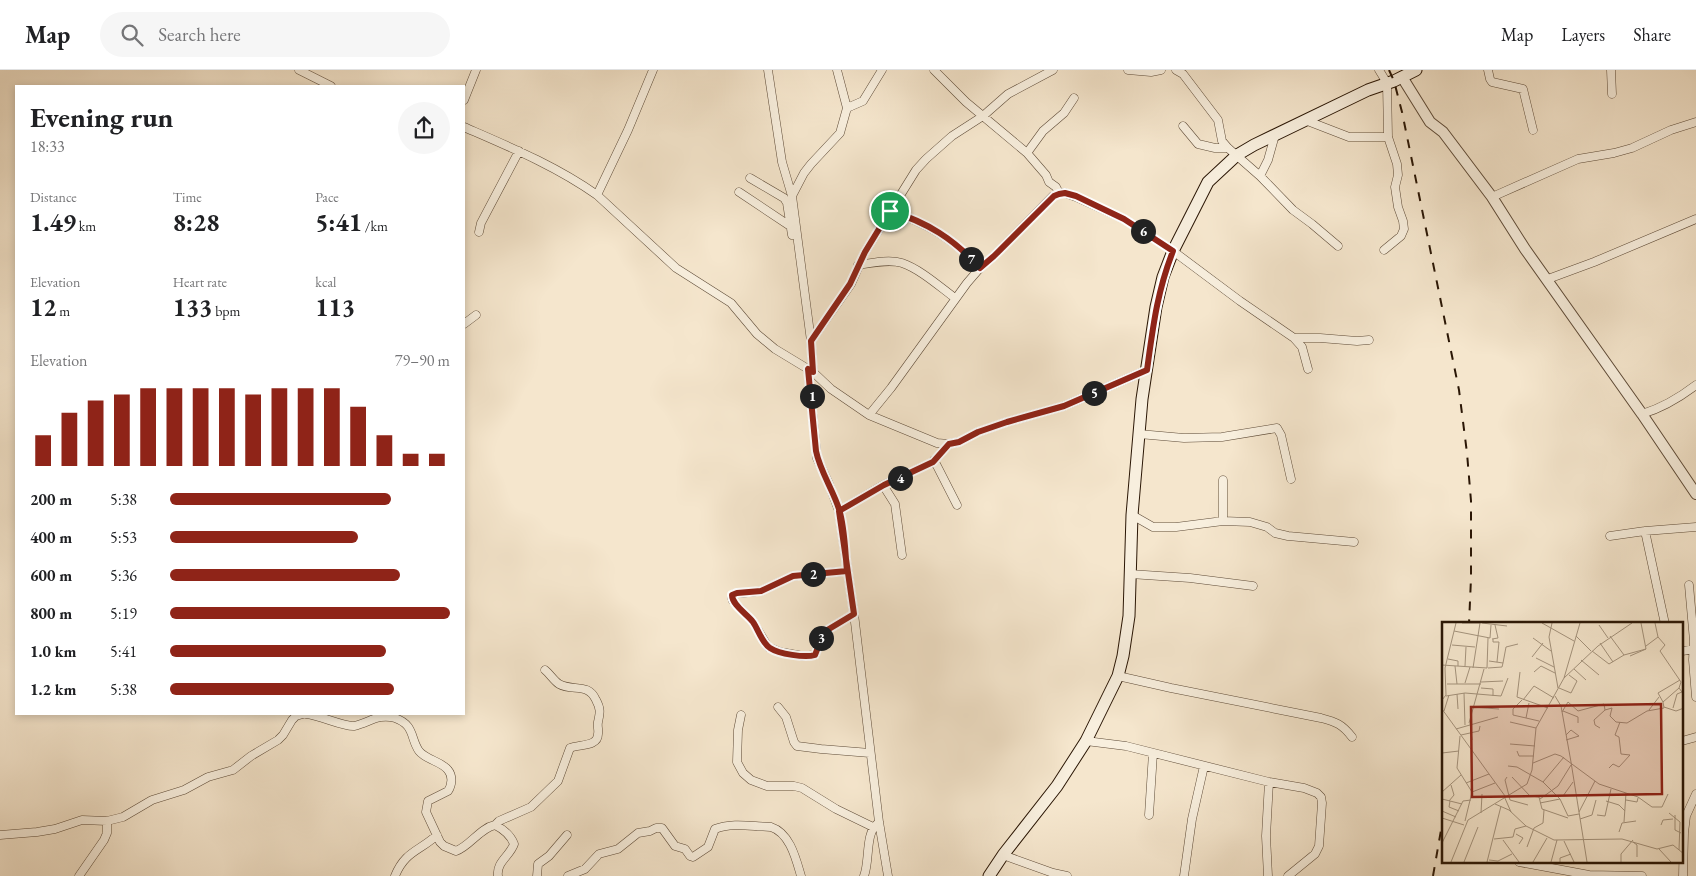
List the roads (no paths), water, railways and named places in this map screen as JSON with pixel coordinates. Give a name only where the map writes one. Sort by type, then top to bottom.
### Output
[{"type":"main road","points":[[989,876],[1057,786],[1086,741],[1118,676],[1124,656],[1129,616],[1132,515],[1147,370],[1156,307],[1163,277],[1173,251],[1208,182],[1232,152],[1275,135],[1368,90],[1409,73]]},
{"type":"street","points":[[299,70],[329,85]]},
{"type":"street","points":[[319,70],[321,81]]},
{"type":"street","points":[[465,98],[476,70]]},
{"type":"street","points":[[597,195],[624,139],[653,70]]},
{"type":"street","points":[[768,70],[782,162],[792,196],[811,341],[817,458],[839,511],[854,614],[876,824],[888,876]]},
{"type":"street","points":[[792,196],[804,173],[840,133],[847,108],[838,70]]},
{"type":"street","points":[[847,108],[863,101],[882,70]]},
{"type":"street","points":[[934,70],[966,102],[1027,153],[1046,175],[1049,182],[1056,187],[1059,194]]},
{"type":"street","points":[[811,341],[850,284],[858,265],[916,170],[952,136],[983,116],[1008,94],[1053,70]]},
{"type":"street","points":[[1128,70],[1151,72],[1161,70]]},
{"type":"street","points":[[1176,70],[1183,74],[1218,120],[1222,141],[1232,152],[1260,176],[1293,210],[1338,246]]},
{"type":"street","points":[[1379,70],[1387,83],[1388,137],[1397,164],[1398,175],[1395,188],[1404,229],[1400,236],[1384,250]]},
{"type":"street","points":[[1488,70],[1492,82],[1523,88],[1533,130]]},
{"type":"street","points":[[1611,70],[1612,94]]},
{"type":"street","points":[[1409,73],[1430,122],[1443,132],[1492,197],[1525,249],[1548,279],[1696,494]]},
{"type":"street","points":[[1027,153],[1043,131],[1064,113],[1074,98]]},
{"type":"street","points":[[1306,120],[1349,138],[1388,137]]},
{"type":"street","points":[[1492,197],[1578,159],[1632,148],[1671,130],[1696,122]]},
{"type":"street","points":[[1183,126],[1198,144],[1232,152]]},
{"type":"street","points":[[465,128],[563,172],[597,195],[676,268],[730,303],[757,334],[775,349],[811,370],[831,388],[869,415],[937,443],[949,444],[959,442],[978,432],[1007,422],[1064,406],[1147,370]]},
{"type":"street","points":[[1260,176],[1268,160],[1275,135]]},
{"type":"street","points":[[479,232],[481,223],[519,151]]},
{"type":"street","points":[[750,178],[784,198],[787,203],[794,242],[798,244]]},
{"type":"street","points":[[738,192],[790,226]]},
{"type":"street","points":[[869,415],[955,298],[980,268],[1054,196],[1059,194],[1076,196],[1124,219],[1173,251],[1294,338],[1302,347],[1308,368]]},
{"type":"street","points":[[890,211],[940,232],[966,253],[980,268]]},
{"type":"street","points":[[1548,279],[1594,262],[1696,219]]},
{"type":"street","points":[[858,265],[902,263],[922,274],[955,298]]},
{"type":"street","points":[[465,323],[476,315]]},
{"type":"street","points":[[1294,338],[1369,340]]},
{"type":"street","points":[[1642,414],[1656,410],[1696,385]]},
{"type":"street","points":[[1140,434],[1184,438],[1215,437],[1237,436],[1277,428],[1281,435],[1291,479]]},
{"type":"street","points":[[839,511],[884,485],[934,460],[949,444]]},
{"type":"street","points":[[934,460],[957,506]]},
{"type":"street","points":[[1223,480],[1223,521]]},
{"type":"street","points":[[884,485],[895,504],[902,555]]},
{"type":"street","points":[[1132,515],[1153,526],[1164,528],[1223,521],[1250,522],[1267,527],[1275,533],[1288,536],[1354,542]]},
{"type":"street","points":[[1610,536],[1696,527]]},
{"type":"street","points":[[1645,531],[1665,622]]},
{"type":"street","points":[[847,571],[793,576],[761,591],[734,594],[732,598],[753,622],[768,647],[780,652],[803,656],[815,655],[824,632],[854,614]]},
{"type":"street","points":[[1130,574],[1190,578],[1253,586]]},
{"type":"street","points":[[1689,585],[1693,618],[1696,697]]},
{"type":"street","points":[[309,715],[349,726],[358,725],[368,717],[394,718],[405,723],[412,732],[418,749],[423,755],[448,770],[451,778],[450,788],[448,791],[428,801],[426,815],[440,842],[444,846],[456,851],[499,821],[531,807],[558,781],[570,748],[595,743],[598,739],[597,727],[601,712],[594,694],[586,689],[558,684],[545,670]]},
{"type":"street","points":[[1118,676],[1335,721],[1345,727],[1352,737]]},
{"type":"street","points":[[778,707],[786,717],[797,746],[870,753]]},
{"type":"street","points":[[0,835],[46,831],[82,820],[107,821],[123,816],[152,800],[184,790],[208,777],[233,770],[250,756],[278,740],[292,720],[300,715]]},
{"type":"street","points":[[741,715],[738,730],[737,762],[743,773],[751,780],[767,786],[794,786],[802,788],[836,809],[876,824]]},
{"type":"street","points":[[1086,741],[1126,746],[1269,782],[1304,788],[1317,793],[1321,797],[1322,803],[1319,846],[1315,854],[1288,876]]},
{"type":"street","points":[[1149,815],[1153,753]]},
{"type":"street","points":[[1184,876],[1192,820],[1204,766]]},
{"type":"street","points":[[1268,876],[1266,836],[1269,782]]},
{"type":"street","points":[[1684,833],[1686,816],[1696,794]]},
{"type":"street","points":[[79,876],[104,840],[107,832],[107,821]]},
{"type":"street","points":[[568,876],[585,868],[599,854],[618,849],[640,832],[662,828],[675,846],[685,849],[693,857],[708,847],[716,829],[743,824],[770,827],[781,833],[790,846],[802,876]]},
{"type":"street","points":[[864,876],[868,867],[870,832],[876,824]]},
{"type":"street","points":[[495,825],[508,835],[514,844],[512,850],[500,864],[498,876]]},
{"type":"street","points":[[396,876],[398,869],[411,853],[431,841],[437,835]]},
{"type":"street","points":[[537,876],[538,864],[549,856],[567,835]]},
{"type":"street","points":[[1003,855],[1053,873],[1067,876]]},
{"type":"street","points":[[1530,864],[1589,875],[1642,876]]},
{"type":"railway","points":[[1389,70],[1394,81],[1402,112],[1459,390],[1471,501],[1469,622]]},
{"type":"railway","points":[[1433,876],[1442,824]]}]
